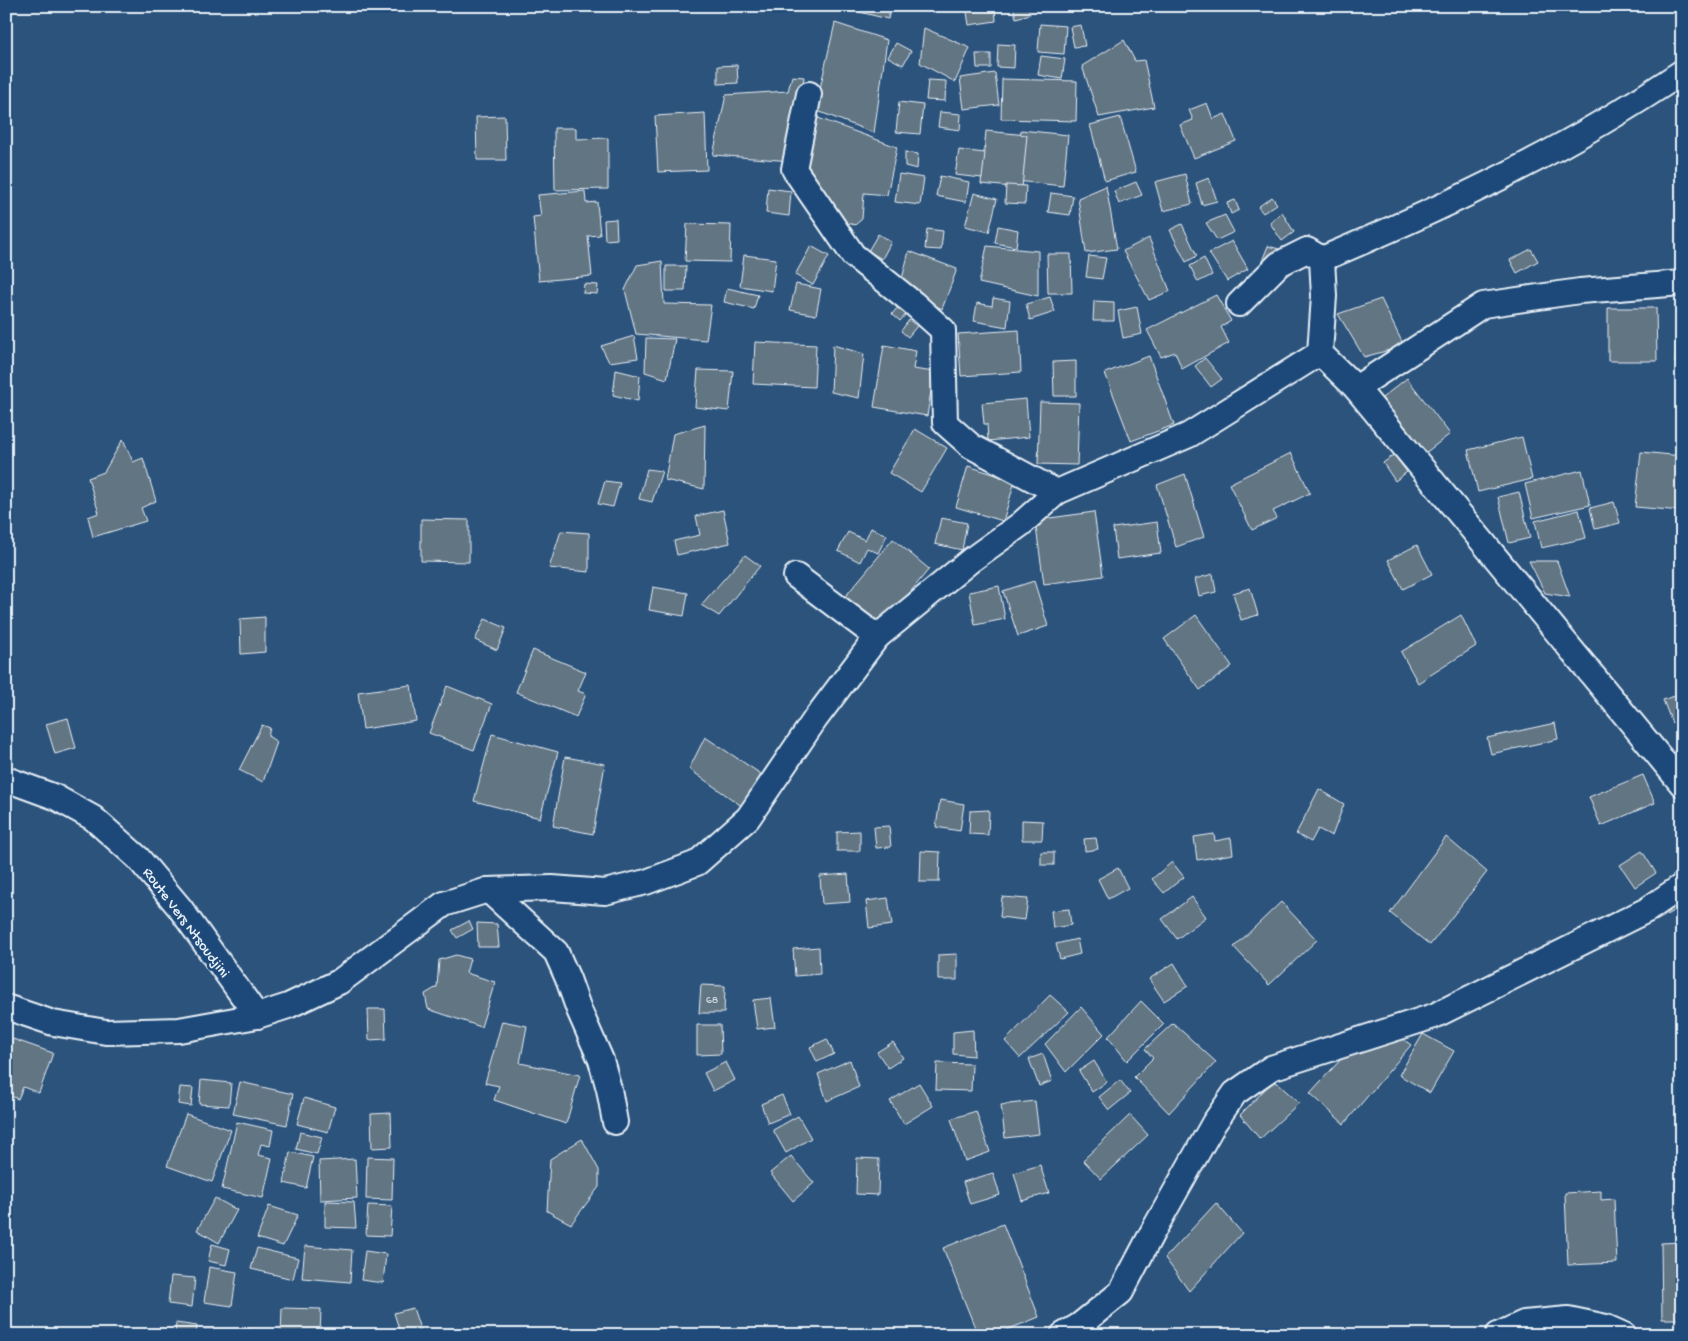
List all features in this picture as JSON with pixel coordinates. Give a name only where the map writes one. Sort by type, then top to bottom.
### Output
[{"type":"street","points":[[1322,259],[1394,229],[1504,175],[1635,103],[1682,72]]},
{"type":"street","points":[[809,94],[794,169],[854,255],[943,330],[945,423],[971,446],[1057,492]]},
{"type":"street","points":[[1239,304],[1279,264],[1307,250],[1322,259]]},
{"type":"street","points":[[1322,259],[1324,296],[1320,353],[1356,388],[1682,784]]},
{"type":"street","points":[[1356,388],[1483,305],[1580,291],[1682,283]]},
{"type":"street","points":[[6,1007],[53,1023],[106,1032],[179,1030],[257,1016],[288,1006],[339,982],[444,904],[488,890],[552,888],[605,892],[646,882],[697,863],[748,818],[816,718],[877,637],[971,560],[1021,524],[1057,492],[1190,434],[1320,353]]},
{"type":"street","points":[[796,576],[877,637]]},
{"type":"street","name":"Route Vers Ntsoudjini","points":[[6,779],[56,797],[93,818],[138,858],[180,908],[257,1016]]},
{"type":"street","points":[[1064,1335],[1122,1292],[1152,1233],[1214,1123],[1235,1093],[1271,1068],[1434,1016],[1647,910],[1682,886]]},
{"type":"street","points":[[488,890],[556,952],[601,1060],[615,1122]]},
{"type":"street","points":[[1498,1335],[1524,1323],[1568,1319],[1606,1327],[1624,1335]]},
{"type":"building","points":[[835,6],[891,6],[888,19]]},
{"type":"building","points":[[966,6],[995,6],[996,21],[969,25]]},
{"type":"building","points":[[1013,6],[1028,6],[1030,14],[1016,18]]},
{"type":"building","points":[[835,23],[887,40],[874,133],[815,110]]},
{"type":"building","points":[[1040,24],[1066,26],[1064,54],[1038,52]]},
{"type":"building","points":[[1081,25],[1085,46],[1074,47],[1070,27]]},
{"type":"building","points":[[924,28],[970,48],[955,82],[920,63]]},
{"type":"building","points":[[1124,40],[1135,61],[1144,60],[1154,107],[1099,117],[1082,66]]},
{"type":"building","points":[[896,43],[911,51],[903,65],[888,57]]},
{"type":"building","points":[[998,44],[1015,45],[1014,68],[997,67]]},
{"type":"building","points":[[976,54],[991,54],[991,68],[977,68]]},
{"type":"building","points":[[1041,56],[1065,59],[1062,79],[1038,75]]},
{"type":"building","points":[[737,65],[738,83],[718,84],[718,66]]},
{"type":"building","points":[[995,73],[999,105],[964,109],[960,78]]},
{"type":"building","points":[[792,76],[804,77],[800,101],[795,102],[792,161],[713,155],[726,95],[788,91]]},
{"type":"building","points":[[1002,79],[1077,81],[1076,121],[1001,119]]},
{"type":"building","points":[[928,80],[946,81],[945,101],[926,100]]},
{"type":"building","points":[[899,102],[923,105],[920,134],[896,132]]},
{"type":"building","points":[[1207,103],[1213,119],[1225,114],[1236,141],[1194,158],[1180,125],[1193,120],[1189,110]]},
{"type":"building","points":[[940,112],[961,114],[960,130],[938,127]]},
{"type":"building","points":[[705,113],[707,170],[658,172],[655,116]]},
{"type":"building","points":[[505,116],[506,160],[477,160],[476,117]]},
{"type":"building","points":[[1120,117],[1136,172],[1105,181],[1090,125]]},
{"type":"building","points":[[818,118],[897,147],[887,195],[864,193],[862,219],[855,225],[844,222],[806,168],[811,131]]},
{"type":"building","points":[[554,128],[576,128],[576,139],[608,138],[608,189],[555,190]]},
{"type":"building","points":[[1021,130],[1068,135],[1063,186],[1016,181]]},
{"type":"building","points":[[986,131],[1027,135],[1022,188],[981,184]]},
{"type":"building","points":[[959,150],[985,153],[982,178],[955,175]]},
{"type":"building","points":[[905,152],[918,154],[917,169],[905,166]]},
{"type":"building","points":[[899,174],[924,178],[920,205],[895,202]]},
{"type":"building","points":[[1185,174],[1192,204],[1163,211],[1155,182]]},
{"type":"building","points":[[940,176],[969,182],[966,202],[936,196]]},
{"type":"building","points":[[1209,178],[1217,201],[1202,205],[1196,183]]},
{"type":"building","points":[[1136,182],[1142,195],[1119,204],[1114,191]]},
{"type":"building","points":[[1006,185],[1026,186],[1025,204],[1005,203]]},
{"type":"building","points":[[1106,186],[1117,249],[1086,253],[1078,198]]},
{"type":"building","points":[[768,188],[791,191],[789,216],[766,213]]},
{"type":"building","points":[[585,191],[586,203],[597,202],[600,235],[588,236],[592,276],[539,281],[533,217],[541,216],[538,195]]},
{"type":"building","points":[[974,193],[997,199],[989,232],[965,226]]},
{"type":"building","points":[[1051,193],[1073,196],[1070,215],[1048,212]]},
{"type":"building","points":[[1272,197],[1277,204],[1263,213],[1258,207]]},
{"type":"building","points":[[1235,200],[1239,210],[1231,214],[1227,203]]},
{"type":"building","points":[[1282,212],[1294,232],[1282,241],[1270,223]]},
{"type":"building","points":[[1225,215],[1234,232],[1217,240],[1206,223]]},
{"type":"building","points":[[1682,217],[1682,248],[1681,248],[1678,218]]},
{"type":"building","points":[[616,219],[617,239],[605,240],[604,220]]},
{"type":"building","points":[[687,224],[731,225],[730,262],[685,261]]},
{"type":"building","points":[[1182,224],[1197,256],[1186,262],[1170,230]]},
{"type":"building","points":[[998,226],[1018,230],[1016,247],[995,243]]},
{"type":"building","points":[[927,229],[943,231],[941,250],[925,249]]},
{"type":"building","points":[[878,234],[891,242],[882,259],[868,251]]},
{"type":"building","points":[[1149,238],[1170,291],[1149,300],[1123,251]]},
{"type":"building","points":[[1232,241],[1248,269],[1227,281],[1209,253]]},
{"type":"building","points":[[811,246],[829,256],[813,285],[795,275]]},
{"type":"building","points":[[987,246],[1038,251],[1038,296],[979,283]]},
{"type":"building","points":[[1268,246],[1279,249],[1272,265],[1262,261]]},
{"type":"building","points":[[1531,249],[1538,261],[1517,273],[1510,260]]},
{"type":"building","points":[[909,251],[957,269],[942,309],[900,287]]},
{"type":"building","points":[[1047,254],[1071,254],[1072,293],[1048,293]]},
{"type":"building","points":[[744,255],[776,259],[772,291],[740,286]]},
{"type":"building","points":[[1089,256],[1106,258],[1102,279],[1086,277]]},
{"type":"building","points":[[1204,258],[1212,275],[1198,282],[1190,266]]},
{"type":"building","points":[[662,261],[664,304],[711,305],[706,340],[636,334],[625,290],[637,265]]},
{"type":"building","points":[[666,266],[686,266],[685,291],[666,291]]},
{"type":"building","points":[[584,284],[598,285],[597,294],[583,293]]},
{"type":"building","points":[[796,284],[821,289],[816,315],[790,310]]},
{"type":"building","points":[[727,288],[758,295],[754,309],[724,302]]},
{"type":"building","points":[[1216,295],[1231,321],[1221,327],[1229,343],[1182,369],[1175,352],[1161,357],[1147,330]]},
{"type":"building","points":[[1050,297],[1055,312],[1030,320],[1026,304]]},
{"type":"building","points":[[993,298],[1010,301],[1007,327],[974,321],[977,303],[992,306]]},
{"type":"building","points":[[1381,299],[1404,346],[1364,357],[1338,314]]},
{"type":"building","points":[[1094,301],[1114,302],[1114,321],[1093,321]]},
{"type":"building","points":[[899,306],[907,313],[900,321],[892,314]]},
{"type":"building","points":[[1137,307],[1142,334],[1123,338],[1118,311]]},
{"type":"building","points":[[1608,308],[1656,308],[1657,361],[1608,361]]},
{"type":"building","points":[[1677,313],[1682,313],[1682,364],[1675,363]]},
{"type":"building","points":[[909,320],[917,326],[908,337],[901,331]]},
{"type":"building","points":[[1019,330],[1021,372],[961,376],[958,334]]},
{"type":"building","points":[[634,336],[638,358],[609,362],[601,346]]},
{"type":"building","points":[[646,338],[675,339],[667,379],[645,372]]},
{"type":"building","points":[[755,342],[816,345],[814,387],[753,384]]},
{"type":"building","points":[[833,345],[864,354],[859,398],[831,392]]},
{"type":"building","points":[[884,345],[916,351],[913,369],[934,372],[927,416],[874,407]]},
{"type":"building","points":[[1149,356],[1174,425],[1131,441],[1105,373]]},
{"type":"building","points":[[1205,358],[1222,379],[1211,387],[1195,366]]},
{"type":"building","points":[[1076,361],[1076,396],[1054,396],[1053,362]]},
{"type":"building","points":[[616,370],[640,376],[638,401],[613,395]]},
{"type":"building","points":[[698,370],[733,371],[729,411],[695,407]]},
{"type":"building","points":[[1407,378],[1450,434],[1424,454],[1382,398]]},
{"type":"building","points":[[1026,399],[1029,437],[988,441],[987,424],[984,424],[982,403]]},
{"type":"building","points":[[1040,402],[1079,403],[1077,465],[1038,464]]},
{"type":"building","points":[[705,425],[704,489],[665,480],[673,434]]},
{"type":"building","points":[[915,429],[947,448],[921,492],[889,473]]},
{"type":"building","points":[[1522,437],[1532,479],[1478,492],[1468,450]]},
{"type":"building","points":[[123,439],[133,462],[143,458],[156,501],[141,508],[146,521],[93,537],[88,517],[99,513],[88,478],[104,472]]},
{"type":"building","points":[[1641,452],[1682,456],[1682,511],[1635,507]]},
{"type":"building","points":[[1291,453],[1310,493],[1273,511],[1277,518],[1252,530],[1229,484]]},
{"type":"building","points":[[1394,455],[1407,472],[1395,481],[1383,463]]},
{"type":"building","points":[[968,466],[1015,481],[1003,521],[956,507]]},
{"type":"building","points":[[647,469],[662,471],[652,502],[639,499]]},
{"type":"building","points":[[1582,470],[1590,505],[1533,518],[1525,484]]},
{"type":"building","points":[[1185,474],[1204,537],[1176,547],[1157,485]]},
{"type":"building","points":[[605,481],[620,483],[613,507],[598,504]]},
{"type":"building","points":[[1519,492],[1530,538],[1509,543],[1498,497]]},
{"type":"building","points":[[1614,502],[1620,523],[1595,529],[1590,508]]},
{"type":"building","points":[[723,510],[730,543],[677,555],[674,541],[700,535],[696,516]]},
{"type":"building","points":[[1579,510],[1586,538],[1541,548],[1535,521]]},
{"type":"building","points":[[1094,512],[1103,576],[1044,584],[1035,520]]},
{"type":"building","points":[[941,518],[967,523],[962,550],[935,544]]},
{"type":"building","points":[[421,519],[469,520],[469,562],[421,561]]},
{"type":"building","points":[[1157,522],[1161,553],[1117,559],[1113,528]]},
{"type":"building","points":[[871,528],[887,535],[878,553],[867,548],[860,562],[838,551],[848,532],[865,540]]},
{"type":"building","points":[[561,531],[589,533],[589,572],[549,568]]},
{"type":"building","points":[[893,539],[929,569],[880,629],[844,598]]},
{"type":"building","points":[[1417,545],[1432,574],[1403,589],[1388,560]]},
{"type":"building","points":[[745,555],[760,566],[719,616],[701,605]]},
{"type":"building","points":[[1529,561],[1557,561],[1570,597],[1545,593]]},
{"type":"building","points":[[1213,574],[1216,592],[1199,596],[1195,579]]},
{"type":"building","points":[[1034,581],[1048,626],[1018,636],[1003,591]]},
{"type":"building","points":[[999,586],[1005,619],[975,625],[969,592]]},
{"type":"building","points":[[653,587],[688,593],[684,616],[649,610]]},
{"type":"building","points":[[1250,588],[1258,615],[1241,620],[1233,593]]},
{"type":"building","points":[[1196,615],[1232,666],[1200,690],[1164,639]]},
{"type":"building","points":[[1461,615],[1476,646],[1418,683],[1401,652]]},
{"type":"building","points":[[265,617],[265,652],[241,654],[240,619]]},
{"type":"building","points":[[485,619],[506,628],[497,650],[475,640]]},
{"type":"building","points":[[533,650],[586,672],[578,691],[586,694],[576,717],[516,692]]},
{"type":"building","points":[[411,685],[416,721],[363,729],[358,692]]},
{"type":"building","points":[[447,686],[492,704],[474,750],[429,733]]},
{"type":"building","points":[[1682,693],[1682,719],[1672,723],[1663,700]]},
{"type":"building","points":[[68,718],[76,748],[55,754],[46,724]]},
{"type":"building","points":[[1555,723],[1558,739],[1491,754],[1487,738]]},
{"type":"building","points":[[262,725],[270,728],[268,736],[277,742],[263,782],[239,770]]},
{"type":"building","points":[[492,734],[558,752],[540,818],[474,801]]},
{"type":"building","points":[[705,737],[761,774],[746,809],[689,769]]},
{"type":"building","points":[[565,757],[605,764],[593,834],[553,826]]},
{"type":"building","points":[[1643,775],[1655,803],[1601,826],[1589,797]]},
{"type":"building","points":[[1319,789],[1344,804],[1332,836],[1318,829],[1311,842],[1296,834]]},
{"type":"building","points":[[940,800],[964,804],[960,831],[936,827]]},
{"type":"building","points":[[989,810],[988,835],[969,834],[970,811]]},
{"type":"building","points":[[1022,820],[1043,821],[1042,840],[1022,840]]},
{"type":"building","points":[[889,826],[891,847],[876,848],[874,827]]},
{"type":"building","points":[[860,831],[860,851],[837,851],[837,832]]},
{"type":"building","points":[[1214,834],[1215,841],[1231,838],[1233,854],[1197,860],[1194,837]]},
{"type":"building","points":[[1446,837],[1487,872],[1430,945],[1390,913]]},
{"type":"building","points":[[1096,838],[1098,849],[1085,851],[1084,839]]},
{"type":"building","points":[[921,851],[940,852],[939,882],[920,882]]},
{"type":"building","points":[[1642,851],[1656,873],[1635,887],[1620,865]]},
{"type":"building","points":[[1041,852],[1054,852],[1054,865],[1041,865]]},
{"type":"building","points":[[1172,862],[1184,877],[1164,893],[1152,879]]},
{"type":"building","points":[[1118,868],[1128,888],[1108,899],[1098,879]]},
{"type":"building","points":[[848,874],[850,902],[822,904],[820,876]]},
{"type":"building","points":[[1002,897],[1028,899],[1025,920],[1000,917]]},
{"type":"building","points":[[1192,897],[1206,917],[1177,939],[1162,919]]},
{"type":"building","points":[[888,898],[892,925],[869,928],[866,901]]},
{"type":"building","points":[[1682,898],[1682,906],[1656,921],[1647,906]]},
{"type":"building","points":[[1281,902],[1317,940],[1269,985],[1234,947]]},
{"type":"building","points":[[1069,909],[1071,925],[1053,928],[1051,911]]},
{"type":"building","points":[[469,921],[473,929],[457,938],[452,930]]},
{"type":"building","points":[[477,923],[497,924],[499,947],[478,947]]},
{"type":"building","points":[[1077,939],[1080,954],[1060,959],[1056,944]]},
{"type":"building","points":[[819,947],[820,974],[795,976],[793,949]]},
{"type":"building","points":[[957,954],[957,980],[938,980],[938,955]]},
{"type":"building","points":[[456,955],[470,959],[466,973],[495,982],[481,1027],[428,1009],[425,994],[437,987],[439,960]]},
{"type":"building","points":[[1174,963],[1188,986],[1164,1001],[1149,979]]},
{"type":"building","points":[[701,985],[725,986],[724,1013],[699,1013]]},
{"type":"building","points":[[1050,995],[1069,1012],[1020,1058],[1005,1041]]},
{"type":"building","points":[[771,998],[775,1027],[757,1029],[753,1000]]},
{"type":"building","points":[[1141,1001],[1164,1024],[1127,1061],[1108,1037]]},
{"type":"building","points":[[1081,1007],[1104,1034],[1066,1072],[1045,1044]]},
{"type":"building","points":[[368,1009],[385,1009],[386,1039],[369,1040]]},
{"type":"building","points":[[1377,1020],[1411,1045],[1344,1124],[1310,1093]]},
{"type":"building","points":[[502,1021],[527,1026],[520,1063],[580,1075],[566,1124],[494,1100],[499,1086],[485,1083]]},
{"type":"building","points":[[1173,1023],[1216,1062],[1169,1113],[1134,1077],[1153,1058],[1145,1049]]},
{"type":"building","points":[[697,1025],[720,1025],[721,1054],[697,1055]]},
{"type":"building","points":[[973,1030],[974,1056],[953,1054],[953,1032]]},
{"type":"building","points":[[1423,1034],[1454,1051],[1430,1093],[1399,1075]]},
{"type":"building","points":[[13,1039],[53,1053],[39,1093],[23,1087],[18,1099],[6,1094],[6,1057]]},
{"type":"building","points":[[827,1039],[834,1054],[817,1062],[810,1047]]},
{"type":"building","points":[[893,1042],[903,1058],[888,1068],[877,1052]]},
{"type":"building","points":[[1043,1054],[1052,1081],[1039,1086],[1029,1059]]},
{"type":"building","points":[[850,1060],[859,1087],[827,1101],[818,1074]]},
{"type":"building","points":[[1094,1061],[1107,1082],[1092,1092],[1079,1071]]},
{"type":"building","points":[[726,1062],[735,1080],[713,1091],[704,1073]]},
{"type":"building","points":[[937,1063],[972,1064],[971,1091],[936,1090]]},
{"type":"building","points":[[201,1080],[231,1083],[229,1106],[199,1104]]},
{"type":"building","points":[[1120,1080],[1130,1093],[1109,1110],[1099,1097]]},
{"type":"building","points":[[1274,1080],[1299,1103],[1260,1139],[1240,1115]]},
{"type":"building","points":[[240,1082],[293,1094],[287,1125],[233,1114]]},
{"type":"building","points":[[919,1083],[933,1106],[904,1124],[890,1101]]},
{"type":"building","points":[[180,1087],[193,1088],[191,1106],[178,1104]]},
{"type":"building","points":[[782,1095],[790,1114],[768,1123],[761,1104]]},
{"type":"building","points":[[304,1098],[335,1107],[328,1132],[297,1124]]},
{"type":"building","points":[[1035,1101],[1039,1134],[1005,1138],[1001,1105]]},
{"type":"building","points":[[976,1111],[990,1152],[965,1161],[951,1119]]},
{"type":"building","points":[[391,1113],[392,1147],[372,1148],[371,1114]]},
{"type":"building","points":[[186,1114],[231,1130],[212,1182],[167,1166]]},
{"type":"building","points":[[1130,1115],[1148,1135],[1101,1179],[1083,1160]]},
{"type":"building","points":[[798,1116],[811,1138],[786,1153],[773,1130]]},
{"type":"building","points":[[237,1122],[273,1130],[270,1146],[261,1144],[258,1155],[272,1158],[263,1198],[222,1189]]},
{"type":"building","points":[[300,1132],[322,1137],[317,1154],[296,1149]]},
{"type":"building","points":[[582,1139],[599,1170],[599,1187],[571,1224],[547,1211],[550,1159]]},
{"type":"building","points":[[290,1152],[313,1157],[306,1188],[284,1183]]},
{"type":"building","points":[[791,1156],[814,1183],[793,1201],[770,1173]]},
{"type":"building","points":[[367,1157],[393,1158],[392,1200],[366,1199]]},
{"type":"building","points":[[857,1158],[879,1159],[878,1195],[856,1194]]},
{"type":"building","points":[[355,1159],[357,1198],[320,1200],[319,1161]]},
{"type":"building","points":[[1040,1165],[1049,1193],[1022,1201],[1014,1173]]},
{"type":"building","points":[[993,1173],[1000,1195],[970,1204],[963,1182]]},
{"type":"building","points":[[1601,1191],[1601,1200],[1614,1199],[1617,1263],[1568,1265],[1565,1193]]},
{"type":"building","points":[[215,1198],[237,1210],[219,1243],[197,1230]]},
{"type":"building","points":[[325,1201],[354,1202],[356,1228],[325,1227]]},
{"type":"building","points":[[1216,1203],[1242,1233],[1189,1291],[1165,1258]]},
{"type":"building","points":[[368,1205],[392,1206],[390,1236],[366,1235]]},
{"type":"building","points":[[269,1206],[298,1215],[283,1246],[257,1238]]},
{"type":"building","points":[[1003,1224],[1039,1317],[994,1335],[978,1335],[943,1248]]},
{"type":"building","points":[[1682,1242],[1682,1319],[1662,1319],[1661,1243]]},
{"type":"building","points":[[212,1244],[230,1249],[226,1265],[208,1261]]},
{"type":"building","points":[[305,1246],[352,1250],[350,1282],[302,1278]]},
{"type":"building","points":[[257,1248],[298,1258],[293,1279],[251,1269]]},
{"type":"building","points":[[365,1251],[386,1254],[383,1283],[361,1280]]},
{"type":"building","points":[[209,1267],[237,1272],[232,1306],[204,1302]]},
{"type":"building","points":[[171,1276],[195,1278],[192,1307],[168,1304]]},
{"type":"building","points":[[282,1308],[321,1309],[320,1335],[281,1335]]},
{"type":"building","points":[[413,1308],[422,1335],[401,1335],[394,1313]]},
{"type":"building","points":[[176,1323],[197,1326],[196,1335],[175,1335]]},
{"type":"building","points":[[253,1329],[255,1335],[203,1335],[204,1330]]}]
